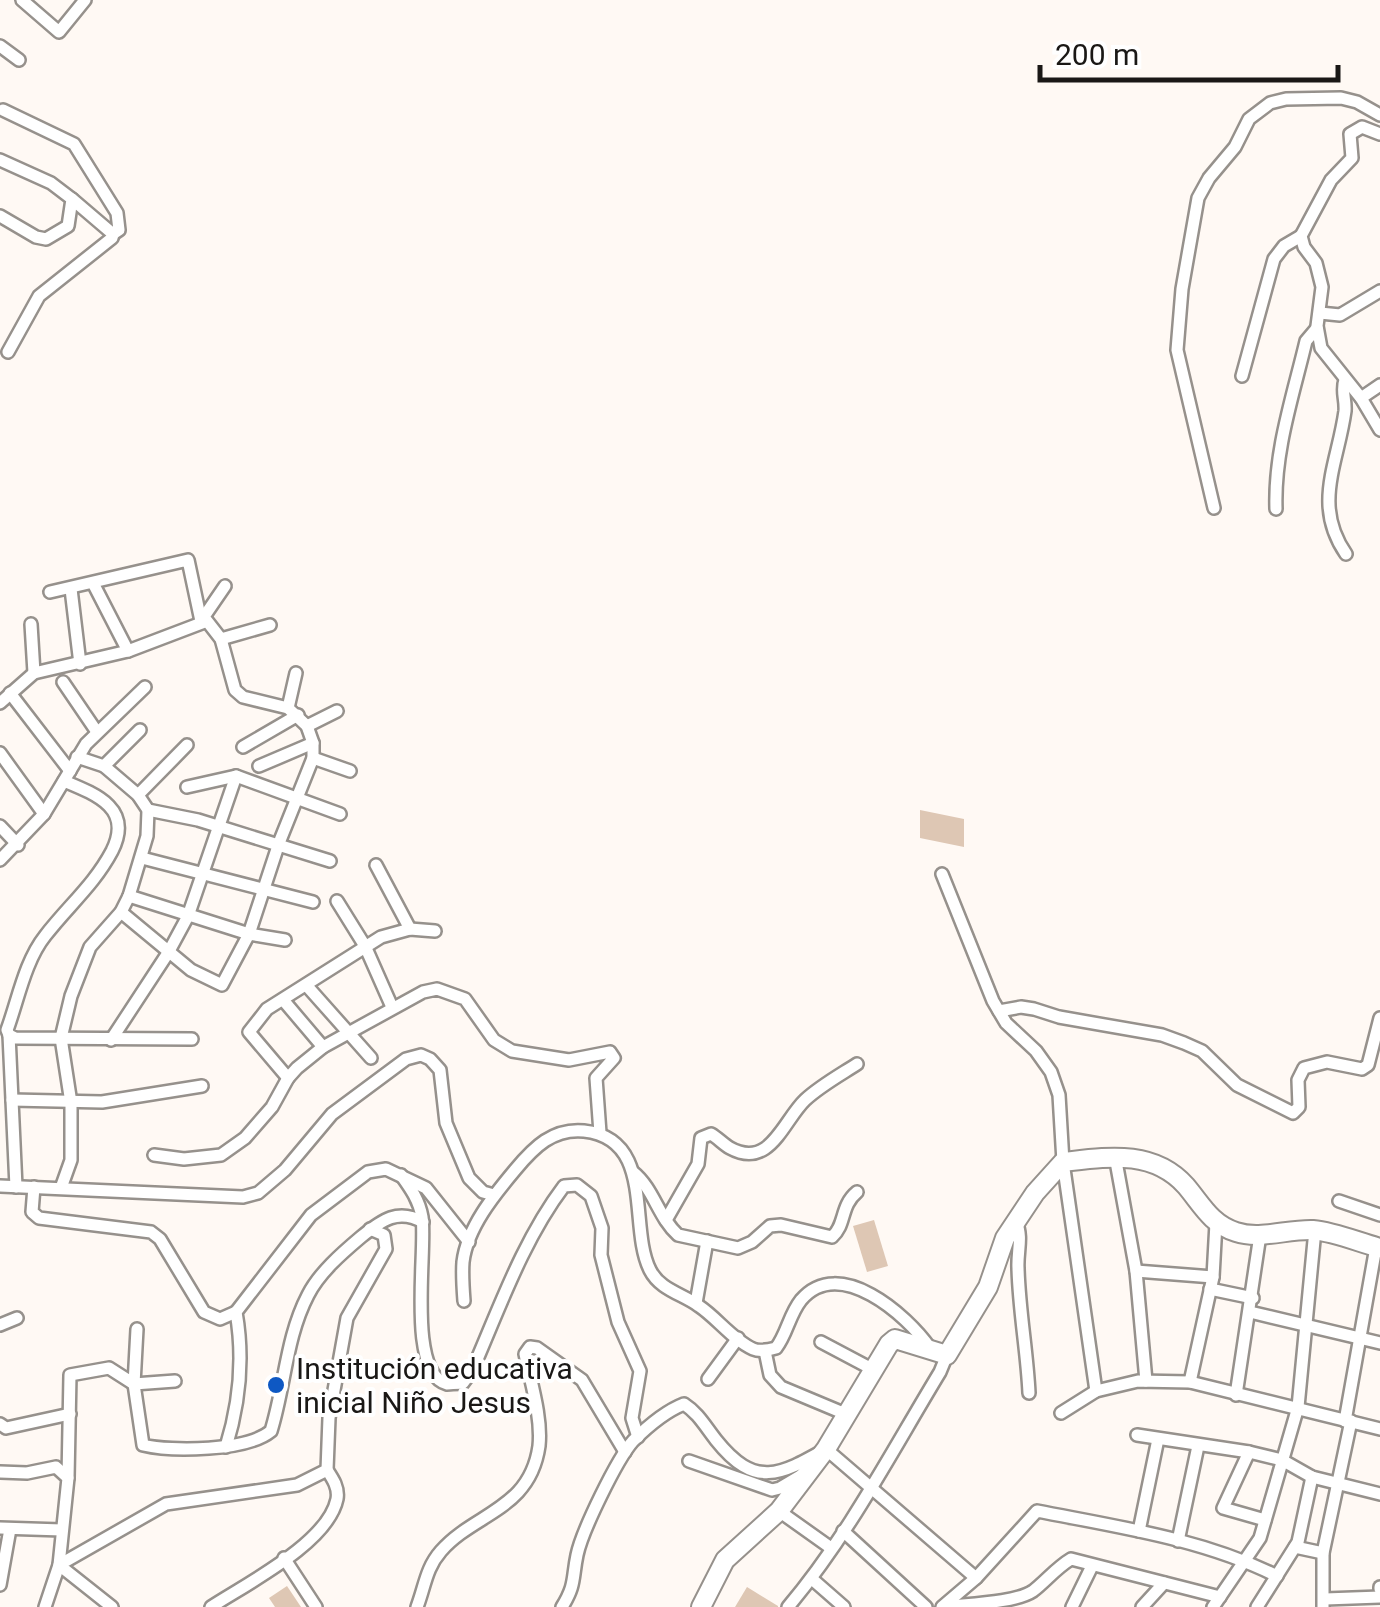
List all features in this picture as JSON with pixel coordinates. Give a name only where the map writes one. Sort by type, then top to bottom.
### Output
[{"type":"street","points":[[22,0],[59,32],[85,0]]},
{"type":"street","points":[[0,46],[19,60],[0,54]]},
{"type":"street","points":[[1214,508],[1177,350],[1182,289],[1198,198],[1235,147],[1249,119],[1270,103],[1340,98],[1380,115]]},
{"type":"street","points":[[3,110],[74,144],[117,213],[119,230],[39,296],[8,352]]},
{"type":"street","points":[[1242,376],[1274,260],[1284,246],[1301,236],[1330,180],[1352,158],[1350,134],[1362,128],[1380,134]]},
{"type":"street","points":[[0,160],[51,182],[113,234]]},
{"type":"street","points":[[0,216],[46,239],[68,226],[72,199]]},
{"type":"street","points":[[1301,236],[1320,278],[1323,296],[1317,328],[1325,356],[1361,398],[1380,430]]},
{"type":"street","points":[[1320,313],[1340,315],[1380,291]]},
{"type":"street","points":[[1276,508],[1275,482],[1282,441],[1306,341],[1317,328]]},
{"type":"street","points":[[1346,380],[1342,390],[1344,414],[1331,469],[1329,518],[1335,538],[1346,554]]},
{"type":"street","points":[[1361,398],[1380,385]]},
{"type":"street","points":[[50,592],[188,560],[201,621]]},
{"type":"street","points":[[94,583],[128,650]]},
{"type":"street","points":[[0,703],[34,673],[128,650],[201,621],[225,586]]},
{"type":"street","points":[[71,589],[80,664]]},
{"type":"street","points":[[121,912],[191,970],[222,984],[248,934],[313,758],[308,726],[293,712],[243,697],[235,690],[221,639],[214,626],[201,621]]},
{"type":"street","points":[[30,624],[34,673]]},
{"type":"street","points":[[221,639],[270,625]]},
{"type":"street","points":[[243,748],[293,712],[296,673]]},
{"type":"street","points":[[63,682],[97,732]]},
{"type":"street","points":[[0,860],[44,814],[77,757],[97,732],[145,687]]},
{"type":"street","points":[[10,693],[67,776],[106,803],[118,818],[120,833],[100,875],[34,952],[7,1030],[16,1187]]},
{"type":"street","points":[[308,726],[338,712]]},
{"type":"street","points":[[104,766],[140,730]]},
{"type":"street","points":[[259,766],[313,743]]},
{"type":"street","points":[[138,795],[187,745]]},
{"type":"street","points":[[0,753],[44,814]]},
{"type":"street","points":[[62,1188],[71,1160],[71,1103],[62,1038],[71,996],[90,948],[121,912],[129,896],[142,858],[148,810],[138,795],[104,766],[77,757]]},
{"type":"street","points":[[313,758],[350,771]]},
{"type":"street","points":[[110,1040],[188,916],[236,776]]},
{"type":"street","points":[[187,786],[236,776],[340,814]]},
{"type":"street","points":[[148,810],[330,860]]},
{"type":"street","points":[[0,826],[18,845]]},
{"type":"street","points":[[142,858],[313,902]]},
{"type":"street","points":[[376,864],[410,930]]},
{"type":"street","points":[[942,874],[999,1011],[1051,1072],[1060,1095],[1063,1162],[1096,1392]]},
{"type":"street","points":[[129,896],[248,934],[285,940]]},
{"type":"street","points":[[336,901],[365,946],[392,1006]]},
{"type":"street","points":[[288,1078],[249,1032],[267,1010],[380,937],[410,930],[435,931]]},
{"type":"street","points":[[307,986],[371,1058]]},
{"type":"street","points":[[154,1155],[184,1159],[221,1156],[245,1138],[272,1107],[288,1078],[323,1047],[392,1006],[437,989],[466,999],[494,1040],[512,1051],[569,1060],[610,1052],[614,1058],[596,1078],[600,1133]]},
{"type":"street","points":[[284,1000],[323,1047]]},
{"type":"street","points":[[999,1011],[1034,1009],[1059,1018],[1184,1042],[1202,1051],[1237,1086],[1293,1113],[1299,1107],[1298,1080],[1304,1068],[1327,1062],[1362,1069],[1368,1065],[1370,1045],[1380,1018]]},
{"type":"street","points":[[9,1035],[110,1040],[192,1038]]},
{"type":"street","points":[[0,1186],[243,1197],[258,1193],[284,1170],[332,1114],[406,1060],[421,1055],[440,1070],[446,1123],[469,1178],[483,1192],[494,1196]]},
{"type":"street","points":[[666,1220],[698,1164],[701,1138],[711,1134],[742,1152],[766,1150],[808,1097],[857,1064]]},
{"type":"street","points":[[12,1100],[102,1102],[202,1086]]},
{"type":"street","points":[[464,1301],[463,1260],[494,1196],[525,1158],[548,1137],[566,1129],[600,1133],[612,1141],[633,1172],[645,1182],[678,1235],[745,1247],[770,1226],[781,1224],[832,1236],[840,1226],[842,1210],[857,1192]]},
{"type":"street","points":[[1115,1156],[1136,1272],[1146,1381]]},
{"type":"street","points":[[938,1351],[988,1286],[1005,1238],[1035,1193],[1063,1162],[1115,1156],[1159,1165],[1186,1187],[1216,1223],[1240,1234],[1316,1230],[1378,1247],[1323,1553],[1324,1603],[1380,1597]]},
{"type":"street","points":[[34,1187],[32,1212],[39,1218],[151,1232],[160,1239],[204,1312],[220,1318],[236,1312],[311,1215],[368,1172],[386,1169],[426,1188],[469,1242]]},
{"type":"street","points":[[633,1172],[648,1268],[667,1288],[696,1303],[754,1349],[776,1348],[802,1300],[815,1289],[831,1286],[879,1296],[938,1351],[940,1372],[812,1580],[788,1607]]},
{"type":"street","points":[[402,1175],[418,1199],[423,1222],[422,1340],[435,1376],[447,1384],[462,1383],[472,1371],[514,1275],[564,1186],[577,1186],[591,1196],[602,1228],[601,1255],[618,1322],[640,1371],[632,1418],[638,1437]]},
{"type":"street","points":[[1339,1201],[1380,1215]]},
{"type":"street","points":[[136,1329],[134,1384],[143,1445],[226,1447],[256,1440],[271,1431],[282,1397],[290,1342],[309,1292],[330,1266],[370,1230],[396,1215],[408,1214],[423,1222]]},
{"type":"street","points":[[1016,1222],[1020,1228],[1022,1337],[1029,1393]]},
{"type":"street","points":[[1190,1382],[1212,1283],[1216,1223]]},
{"type":"street","points":[[211,1607],[312,1538],[332,1513],[337,1488],[327,1470],[329,1418],[347,1318],[386,1250],[384,1235],[370,1230]]},
{"type":"street","points":[[943,1607],[1005,1603],[1032,1591],[1070,1559],[1164,1584],[1217,1604],[1260,1538],[1298,1406],[1316,1230]]},
{"type":"street","points":[[1236,1395],[1260,1235]]},
{"type":"street","points":[[696,1303],[707,1240]]},
{"type":"street","points":[[1136,1272],[1212,1283],[1253,1298]]},
{"type":"street","points":[[226,1447],[236,1416],[242,1347],[236,1312]]},
{"type":"street","points":[[1250,1312],[1380,1343]]},
{"type":"street","points":[[0,1325],[17,1318]]},
{"type":"street","points":[[708,1379],[738,1338]]},
{"type":"street","points":[[701,1607],[724,1560],[779,1511],[826,1449],[872,1369],[895,1339],[938,1351]]},
{"type":"street","points":[[821,1342],[872,1369]]},
{"type":"street","points":[[417,1607],[424,1578],[442,1549],[511,1499],[535,1462],[538,1425],[527,1349],[537,1348],[582,1380],[624,1452]]},
{"type":"street","points":[[765,1351],[770,1375],[781,1387],[848,1415]]},
{"type":"street","points":[[45,1607],[59,1565],[68,1478],[70,1375],[109,1368],[134,1384],[174,1381]]},
{"type":"street","points":[[1061,1413],[1096,1392],[1146,1381],[1190,1382],[1380,1429]]},
{"type":"street","points":[[562,1607],[574,1586],[577,1553],[589,1522],[624,1452],[674,1408],[684,1404],[696,1412],[718,1443],[740,1464],[760,1473],[785,1472],[826,1449]]},
{"type":"street","points":[[0,1424],[6,1428],[70,1414]]},
{"type":"street","points":[[1138,1436],[1249,1452],[1282,1460],[1312,1477],[1380,1494]]},
{"type":"street","points":[[1139,1531],[1158,1439]]},
{"type":"street","points":[[1178,1541],[1198,1446]]},
{"type":"street","points":[[826,1449],[976,1578]]},
{"type":"street","points":[[1249,1452],[1222,1508],[1265,1520]]},
{"type":"street","points":[[689,1461],[772,1490],[806,1472]]},
{"type":"street","points":[[0,1472],[27,1473],[56,1467],[68,1478]]},
{"type":"street","points":[[59,1565],[166,1504],[298,1485],[327,1470]]},
{"type":"street","points":[[1257,1607],[1295,1546],[1312,1477]]},
{"type":"street","points":[[943,1607],[976,1578],[1037,1510],[1178,1541],[1246,1560],[1277,1576]]},
{"type":"street","points":[[779,1511],[832,1548]]},
{"type":"street","points":[[0,1585],[5,1528],[62,1530]]},
{"type":"street","points":[[843,1531],[926,1607]]},
{"type":"street","points":[[1295,1546],[1323,1553]]},
{"type":"street","points":[[284,1558],[316,1607]]},
{"type":"street","points":[[59,1565],[112,1607]]},
{"type":"street","points":[[1077,1605],[1092,1566]]},
{"type":"street","points":[[812,1580],[844,1607]]},
{"type":"street","points":[[1142,1607],[1164,1584]]},
{"type":"shaded area","points":[[920,810],[964,819],[964,847],[920,838]]},
{"type":"shaded area","points":[[874,1220],[888,1266],[867,1272],[853,1226]]},
{"type":"shaded area","points":[[287,1586],[301,1607],[275,1607],[269,1598]]},
{"type":"shaded area","points":[[747,1587],[778,1606],[778,1607],[735,1607]]},
{"type":"place","name":"Institución educativa inicial Niño Jesus","points":[[276,1385]]}]
